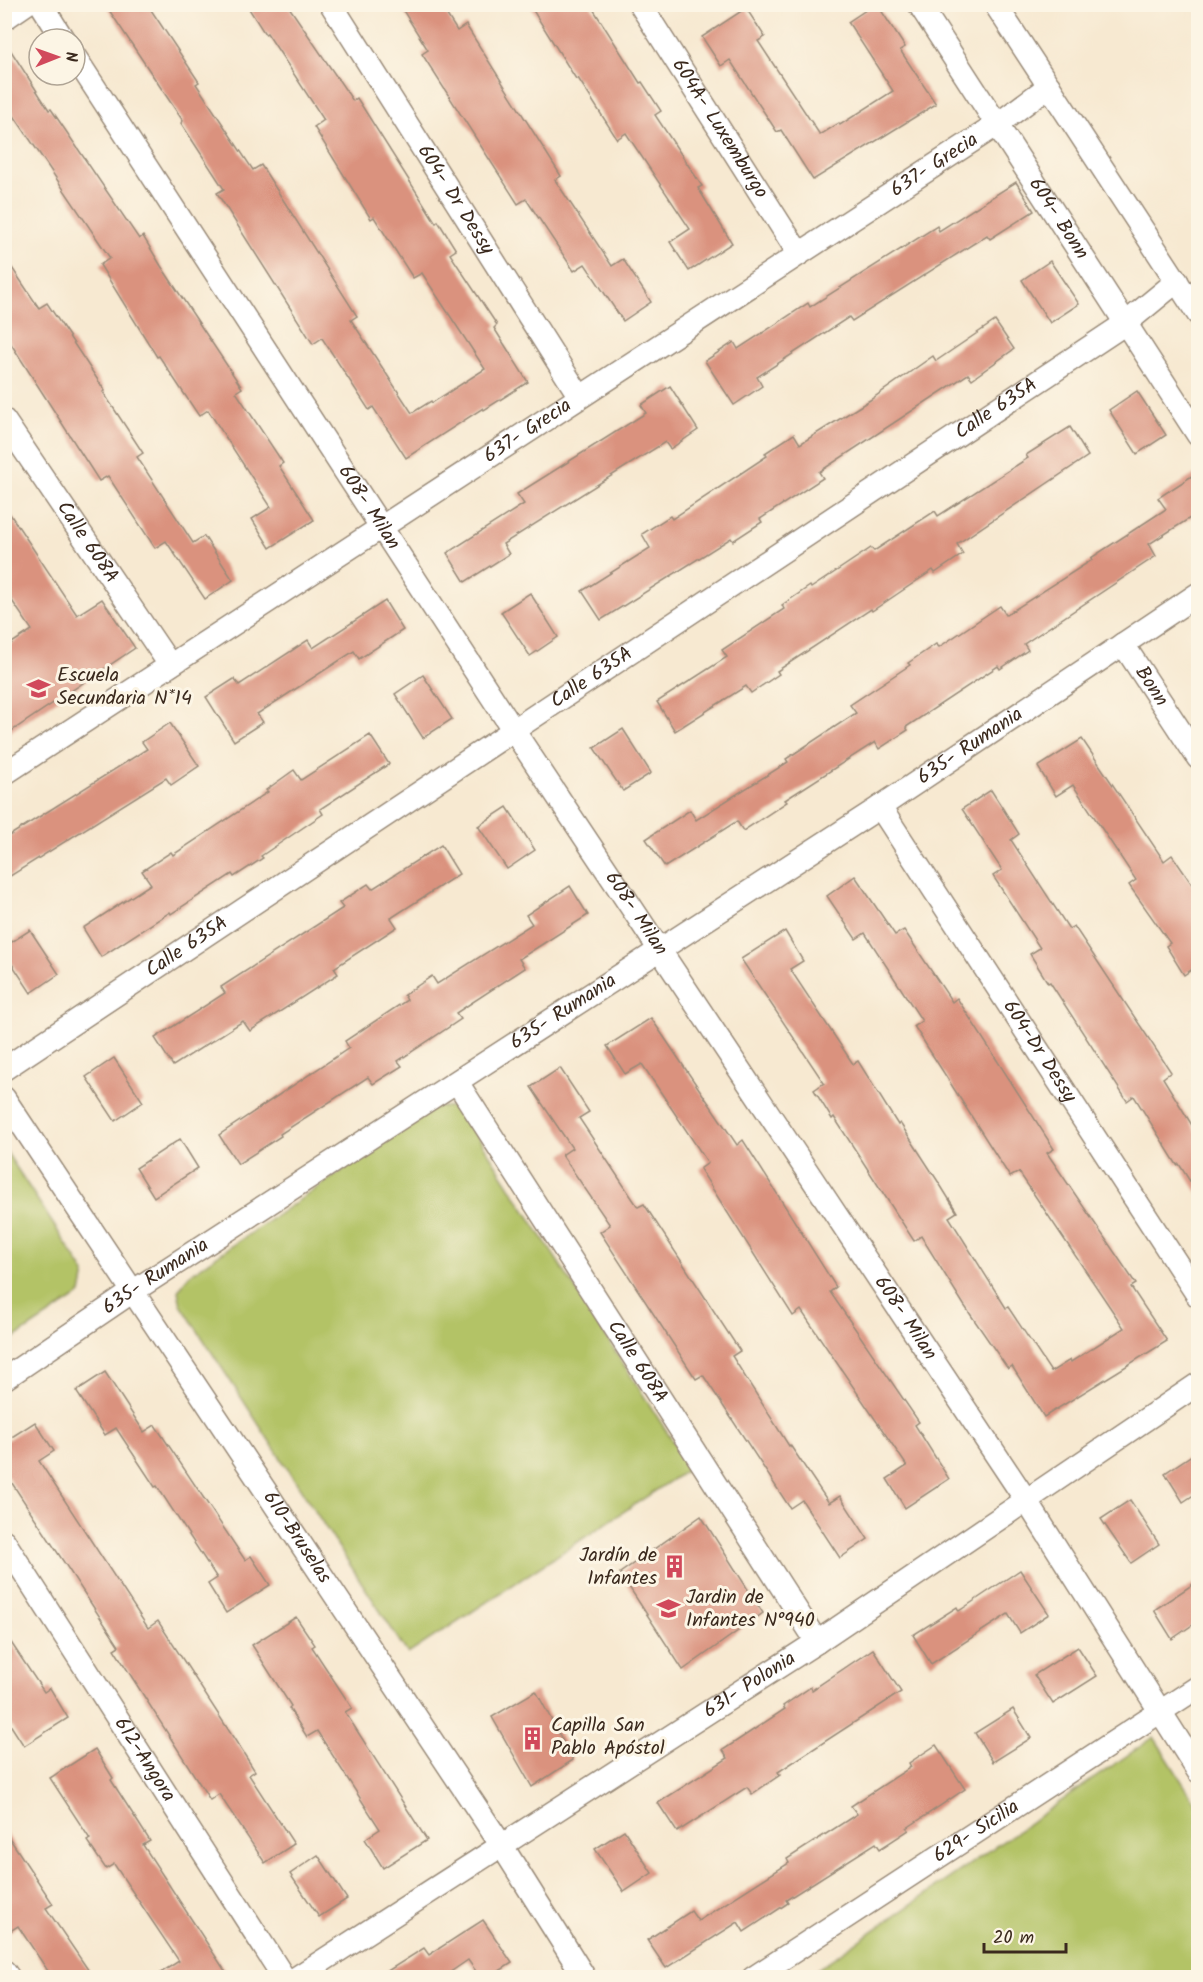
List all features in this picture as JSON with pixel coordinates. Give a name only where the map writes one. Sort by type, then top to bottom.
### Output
[{"type":"street","points":[[4,19],[26,4]]},
{"type":"street","points":[[41,4],[55,27]]},
{"type":"street","name":"604- Dr Dessy","points":[[332,4],[580,397]]},
{"type":"street","name":"604A- Luxemburgo","points":[[640,4],[799,254]]},
{"type":"street","name":"604- Bonn","points":[[919,4],[1198,435]]},
{"type":"street","points":[[995,4],[1198,314]]},
{"type":"street","name":"608- Milan","points":[[87,76],[380,528],[1026,1500],[1198,1771]]},
{"type":"street","name":"637- Grecia","points":[[4,774],[998,124],[1049,86]]},
{"type":"street","name":"Calle 635A","points":[[4,1069],[1126,323],[1177,281]]},
{"type":"street","name":"Calle 608A","points":[[4,420],[170,665]]},
{"type":"street","name":"635- Rumania","points":[[4,1379],[132,1292],[880,807],[1198,594]]},
{"type":"street","name":"Bonn","points":[[1123,644],[1198,758]]},
{"type":"street","name":"604-Dr Dessy","points":[[880,807],[1198,1296]]},
{"type":"street","name":"Calle 608A","points":[[457,1082],[818,1642]]},
{"type":"street","name":"610-Bruselas","points":[[4,1098],[502,1846],[585,1977]]},
{"type":"street","name":"631- Polonia","points":[[296,1977],[818,1642],[1198,1384]]},
{"type":"street","name":"612-Angora","points":[[4,1541],[284,1977]]},
{"type":"street","name":"629- Sicilia","points":[[753,1977],[1198,1687]]},
{"type":"street","points":[[4,1971],[9,1977]]},
{"type":"green space","points":[[436,1107],[451,1107],[466,1118],[690,1468],[408,1654],[181,1305],[178,1291],[189,1275]]},
{"type":"green space","points":[[5,1150],[85,1273],[81,1294],[5,1344]]},
{"type":"green space","points":[[1154,1737],[1198,1807],[1198,1977],[806,1977]]},
{"type":"building","points":[[105,4],[160,4],[151,10],[199,82],[196,84],[253,170],[261,165],[357,316],[351,320],[412,413],[485,369],[422,273],[413,278],[374,217],[371,219],[314,127],[324,120],[246,4],[287,4],[353,101],[357,98],[436,223],[438,221],[456,250],[450,254],[497,325],[494,328],[528,382],[406,458],[373,407],[369,410],[322,338],[313,344],[217,193],[224,189],[181,123],[183,121]]},
{"type":"building","points":[[399,4],[440,4],[457,31],[466,25],[561,176],[555,180],[612,266],[623,259],[651,302],[623,321],[585,264],[574,271],[526,199],[518,204],[422,54],[428,50]]},
{"type":"building","points":[[529,4],[590,4],[640,83],[642,82],[661,111],[655,115],[702,186],[698,188],[732,243],[689,271],[670,242],[690,229],[626,133],[617,139]]},
{"type":"building","points":[[875,4],[905,47],[900,50],[936,104],[813,180],[781,130],[777,132],[730,60],[721,66],[702,37],[746,8],[765,37],[758,41],[820,135],[893,91],[848,22]]},
{"type":"building","points":[[4,40],[27,76],[27,87],[34,87],[139,239],[143,236],[242,388],[236,392],[283,463],[279,466],[314,520],[270,548],[252,519],[271,507],[208,410],[199,416],[159,356],[157,357],[100,265],[110,258],[4,101]]},
{"type":"building","points":[[1016,182],[1034,211],[990,239],[987,235],[852,321],[849,317],[757,377],[762,386],[734,405],[705,361],[734,342],[738,349],[808,303],[810,307],[937,226],[939,231]]},
{"type":"building","points":[[4,256],[39,308],[47,303],[86,362],[143,453],[137,457],[193,543],[204,536],[233,580],[205,599],[166,541],[155,548],[108,476],[99,481],[4,333]]},
{"type":"building","points":[[1050,261],[1079,304],[1050,323],[1022,280]]},
{"type":"building","points":[[995,321],[1014,349],[972,379],[968,374],[819,472],[823,478],[760,519],[762,522],[733,541],[731,538],[601,620],[582,591],[650,548],[642,534],[670,516],[672,519],[767,456],[765,453],[794,434],[800,444],[870,400],[933,356],[936,361]]},
{"type":"building","points":[[670,386],[698,430],[670,449],[665,442],[503,544],[509,554],[465,582],[447,553],[524,504],[517,494],[646,413],[641,405]]},
{"type":"building","points":[[1137,391],[1166,435],[1137,454],[1109,410]]},
{"type":"building","points":[[1070,427],[1088,456],[957,544],[963,554],[935,573],[933,570],[872,611],[871,609],[777,671],[779,674],[751,693],[746,686],[675,731],[657,702],[727,657],[722,650],[784,609],[782,605],[810,586],[811,588],[871,548],[874,551],[935,511],[938,516],[1028,458],[1026,455]]},
{"type":"building","points":[[1198,472],[1198,513],[1149,544],[1156,556],[1024,644],[1028,650],[1000,669],[998,666],[906,727],[908,730],[879,749],[875,742],[785,800],[787,802],[743,831],[737,821],[665,867],[646,839],[690,810],[696,820],[788,762],[786,759],[856,713],[850,705],[910,665],[908,663],[936,644],[939,647],[1000,606],[1006,615],[1092,560],[1091,558],[1166,509],[1158,498]]},
{"type":"building","points":[[4,505],[77,615],[102,599],[135,648],[4,736],[4,648],[32,630],[4,589]]},
{"type":"building","points":[[530,593],[558,637],[530,656],[501,612]]},
{"type":"building","points":[[385,601],[403,630],[359,659],[354,651],[257,714],[263,722],[234,741],[206,697],[234,679],[239,685],[308,640],[313,648]]},
{"type":"building","points":[[423,675],[452,719],[423,738],[395,694]]},
{"type":"building","points":[[170,723],[199,766],[171,785],[166,778],[4,880],[4,839],[147,749],[142,742]]},
{"type":"building","points":[[623,729],[651,773],[623,791],[594,748]]},
{"type":"building","points":[[370,735],[389,764],[320,809],[323,814],[261,856],[263,858],[234,877],[232,874],[101,957],[83,928],[151,884],[142,871],[171,852],[173,855],[268,792],[266,790],[294,770],[301,780]]},
{"type":"building","points":[[1082,739],[1164,861],[1172,855],[1198,893],[1198,965],[1184,975],[1166,946],[1170,943],[1129,885],[1136,880],[1073,785],[1056,796],[1038,767]]},
{"type":"building","points":[[991,790],[1019,834],[1011,840],[1069,929],[1074,926],[1171,1072],[1163,1078],[1198,1135],[1198,1194],[1134,1096],[1127,1101],[1030,954],[1040,948],[993,876],[1002,870],[962,809]]},
{"type":"building","points":[[507,807],[535,850],[507,869],[478,826]]},
{"type":"building","points":[[441,845],[459,874],[391,918],[397,927],[334,968],[338,974],[250,1031],[243,1021],[173,1066],[155,1038],[225,993],[221,987],[343,908],[339,903],[368,884],[372,889]]},
{"type":"building","points":[[855,876],[895,935],[904,930],[952,1002],[957,998],[1054,1149],[1047,1153],[1136,1284],[1131,1287],[1167,1341],[1044,1417],[1012,1366],[1008,1369],[964,1305],[921,1236],[914,1241],[834,1117],[832,1119],[814,1090],[824,1083],[741,959],[785,931],[803,961],[790,969],[853,1064],[858,1061],[898,1125],[900,1123],[939,1183],[957,1212],[949,1217],[1006,1308],[1008,1307],[1051,1372],[1124,1328],[1019,1172],[1010,1177],[914,1026],[922,1021],[865,933],[856,939],[827,896]]},
{"type":"building","points":[[570,886],[588,915],[519,959],[525,968],[456,1013],[461,1019],[398,1061],[402,1066],[373,1084],[368,1077],[238,1164],[219,1135],[349,1048],[345,1041],[407,1000],[404,995],[432,976],[437,984],[532,924],[526,915]]},
{"type":"building","points":[[30,930],[59,974],[31,993],[4,952],[4,947]]},
{"type":"building","points":[[651,1018],[737,1145],[743,1140],[836,1287],[830,1292],[919,1422],[915,1425],[949,1479],[905,1508],[887,1479],[907,1466],[801,1310],[793,1316],[700,1169],[708,1163],[642,1064],[625,1074],[607,1046]]},
{"type":"building","points":[[114,1058],[143,1102],[115,1121],[86,1077]]},
{"type":"building","points":[[560,1068],[589,1112],[579,1118],[638,1207],[644,1204],[740,1351],[732,1356],[789,1446],[829,1503],[840,1496],[868,1539],[840,1558],[802,1500],[790,1508],[703,1375],[696,1379],[600,1232],[610,1225],[562,1155],[572,1148],[531,1087]]},
{"type":"building","points":[[180,1139],[198,1168],[154,1197],[136,1168]]},
{"type":"building","points":[[105,1372],[144,1432],[155,1425],[245,1560],[251,1556],[270,1585],[226,1613],[208,1584],[217,1578],[157,1486],[155,1487],[116,1428],[105,1435],[76,1391]]},
{"type":"building","points":[[35,1422],[54,1451],[39,1461],[148,1628],[158,1621],[255,1771],[249,1775],[294,1844],[265,1863],[219,1794],[210,1800],[114,1649],[119,1646],[4,1471],[4,1442]]},
{"type":"building","points":[[1198,1451],[1198,1492],[1183,1502],[1165,1473]]},
{"type":"building","points":[[1130,1500],[1159,1544],[1131,1563],[1101,1519]]},
{"type":"building","points":[[701,1516],[763,1613],[683,1670],[620,1573]]},
{"type":"building","points":[[1020,1570],[1049,1614],[1020,1633],[1008,1614],[931,1664],[913,1635],[957,1607],[959,1611]]},
{"type":"building","points":[[1198,1581],[1198,1621],[1172,1639],[1154,1610]]},
{"type":"building","points":[[296,1617],[315,1645],[312,1647],[352,1708],[345,1712],[427,1840],[383,1868],[365,1839],[380,1829],[317,1731],[307,1737],[289,1708],[291,1706],[252,1645]]},
{"type":"building","points":[[4,1632],[44,1692],[50,1688],[68,1718],[24,1746],[4,1715]]},
{"type":"building","points":[[1078,1647],[1097,1676],[1053,1704],[1034,1675]]},
{"type":"building","points":[[873,1649],[901,1692],[778,1772],[780,1775],[752,1794],[747,1787],[677,1832],[658,1803],[728,1758],[723,1750],[785,1709],[783,1706],[811,1687],[812,1690]]},
{"type":"building","name":"Capilla San Pablo Apóstol","points":[[536,1691],[573,1760],[532,1787],[492,1717]]},
{"type":"building","points":[[1013,1709],[1031,1738],[993,1762],[975,1733]]},
{"type":"building","points":[[936,1745],[965,1789],[880,1849],[876,1843],[786,1900],[788,1903],[744,1932],[738,1922],[666,1968],[647,1940],[691,1911],[698,1921],[789,1863],[787,1859],[857,1814],[851,1806],[911,1767],[909,1763]]},
{"type":"building","points":[[95,1749],[113,1778],[111,1780],[150,1841],[143,1845],[229,1977],[154,1977],[179,1961],[114,1864],[106,1869],[87,1841],[90,1839],[50,1778]]},
{"type":"building","points":[[4,1830],[53,1904],[46,1908],[93,1977],[52,1977],[18,1926],[4,1935]]},
{"type":"building","points":[[624,1830],[652,1873],[624,1892],[595,1849]]},
{"type":"building","points":[[318,1855],[347,1899],[319,1917],[290,1874]]},
{"type":"building","points":[[483,1920],[512,1963],[490,1977],[480,1977],[468,1960],[443,1977],[378,1977],[424,1948],[429,1955]]},
{"type":"place","name":"Escuela Secundaria N*14","points":[[39,688]]},
{"type":"place","name":"Jardín de Infantes","points":[[675,1567]]},
{"type":"place","name":"Jardin de Infantes N°940","points":[[668,1609]]},
{"type":"place","name":"Capilla San Pablo Apóstol","points":[[533,1738]]}]
